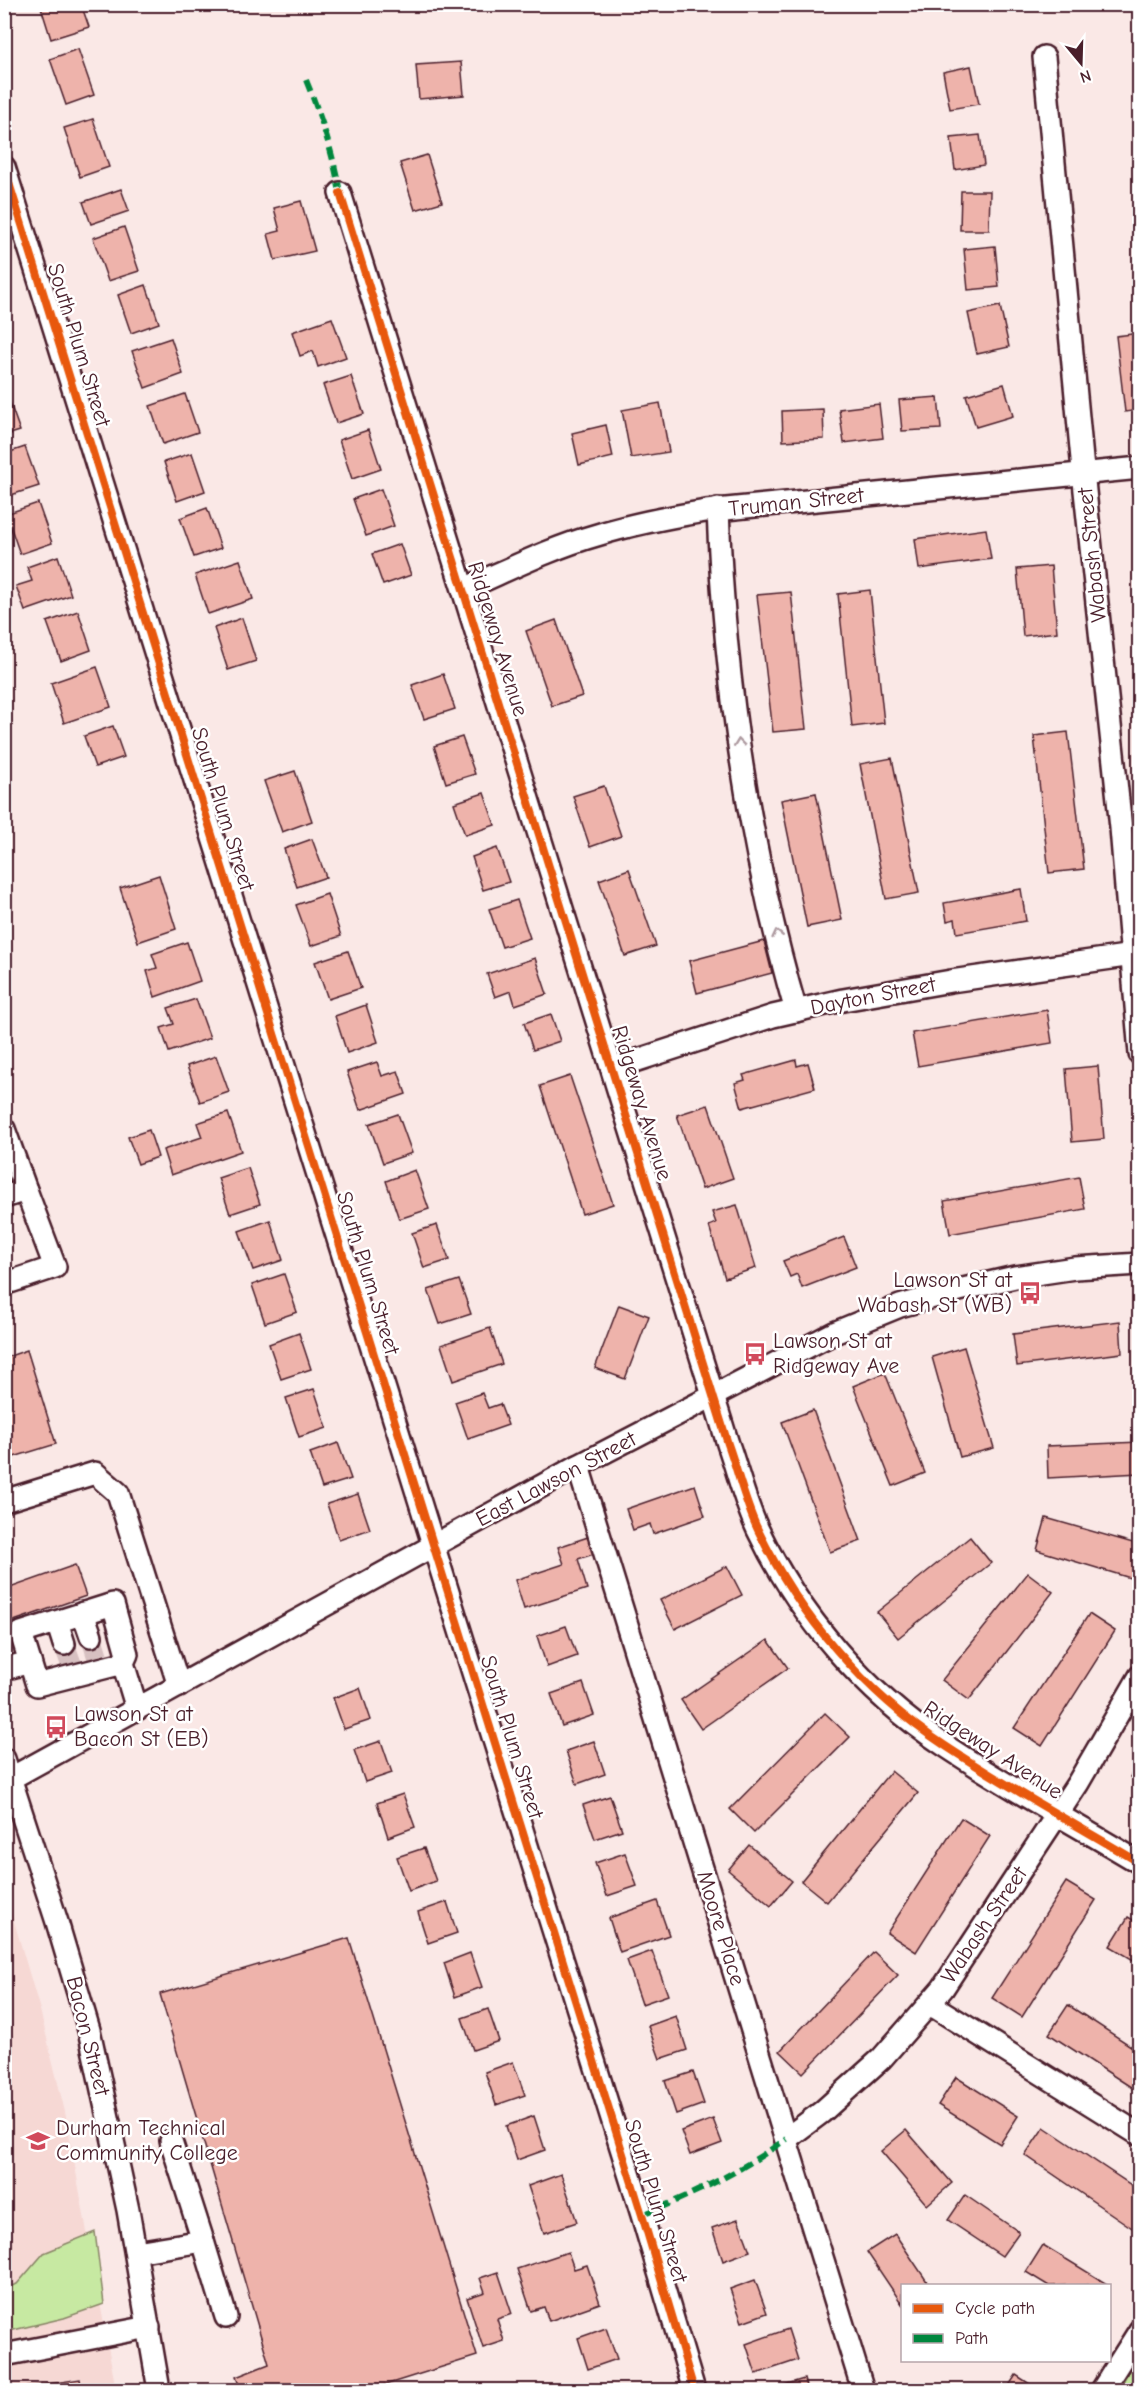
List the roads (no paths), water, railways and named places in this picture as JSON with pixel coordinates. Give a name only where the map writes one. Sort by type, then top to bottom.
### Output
[{"type":"street","name":"Wabash Street","points":[[1044,57],[1083,474],[1136,954],[1140,1054]]},
{"type":"street","name":"South Plum Street","points":[[4,167],[642,2214],[694,2391]]},
{"type":"street","name":"Ridgeway Avenue","points":[[340,193],[756,1527],[807,1614],[825,1639],[897,1709],[943,1745],[1140,1863]]},
{"type":"street","name":"Truman Street","points":[[464,590],[595,535],[674,516],[718,509],[1140,468]]},
{"type":"street","points":[[718,509],[730,668],[747,804],[796,1011]]},
{"type":"street","name":"Dayton Street","points":[[613,1068],[773,1016],[951,981],[1136,954]]},
{"type":"street","points":[[4,1129],[55,1267],[4,1284]]},
{"type":"street","points":[[4,1197],[26,1190]]},
{"type":"street","name":"East Lawson Street","points":[[7,1773],[137,1709],[578,1466],[834,1333],[900,1306],[1015,1277],[1075,1268],[1140,1264]]},
{"type":"street","name":"Moore Place","points":[[578,1466],[863,2391]]},
{"type":"street","points":[[4,1501],[95,1473],[118,1493],[179,1686]]},
{"type":"street","points":[[123,1664],[100,1664],[73,1671],[37,1686],[21,1633],[114,1604],[128,1654],[123,1664],[137,1709]]},
{"type":"street","points":[[83,1613],[91,1636]]},
{"type":"street","points":[[57,1622],[64,1644]]},
{"type":"street","points":[[4,1669],[30,1662]]},
{"type":"street","name":"Wabash Street","points":[[786,2139],[861,2078],[913,2025],[930,2004],[1058,1814],[1140,1676]]},
{"type":"street","name":"Bacon Street","points":[[7,1773],[89,2030],[136,2252],[159,2391]]},
{"type":"street","points":[[930,2004],[1140,2135]]},
{"type":"street","points":[[171,2141],[226,2317]]},
{"type":"street","points":[[136,2252],[203,2241]]},
{"type":"street","points":[[4,2355],[149,2327]]},
{"type":"street","points":[[1102,2391],[1140,2330]]},
{"type":"tunnel","points":[[91,1636],[98,1658]]},
{"type":"tunnel","points":[[64,1644],[72,1666]]},
{"type":"place","name":"Lawson St at Wabash St (WB)","points":[[1030,1293]]},
{"type":"place","name":"Lawson St at Ridgeway Ave","points":[[755,1354]]},
{"type":"place","name":"Lawson St at Bacon St (EB)","points":[[56,1727]]},
{"type":"place","name":"Durham Technical Community College","points":[[38,2141]]}]
